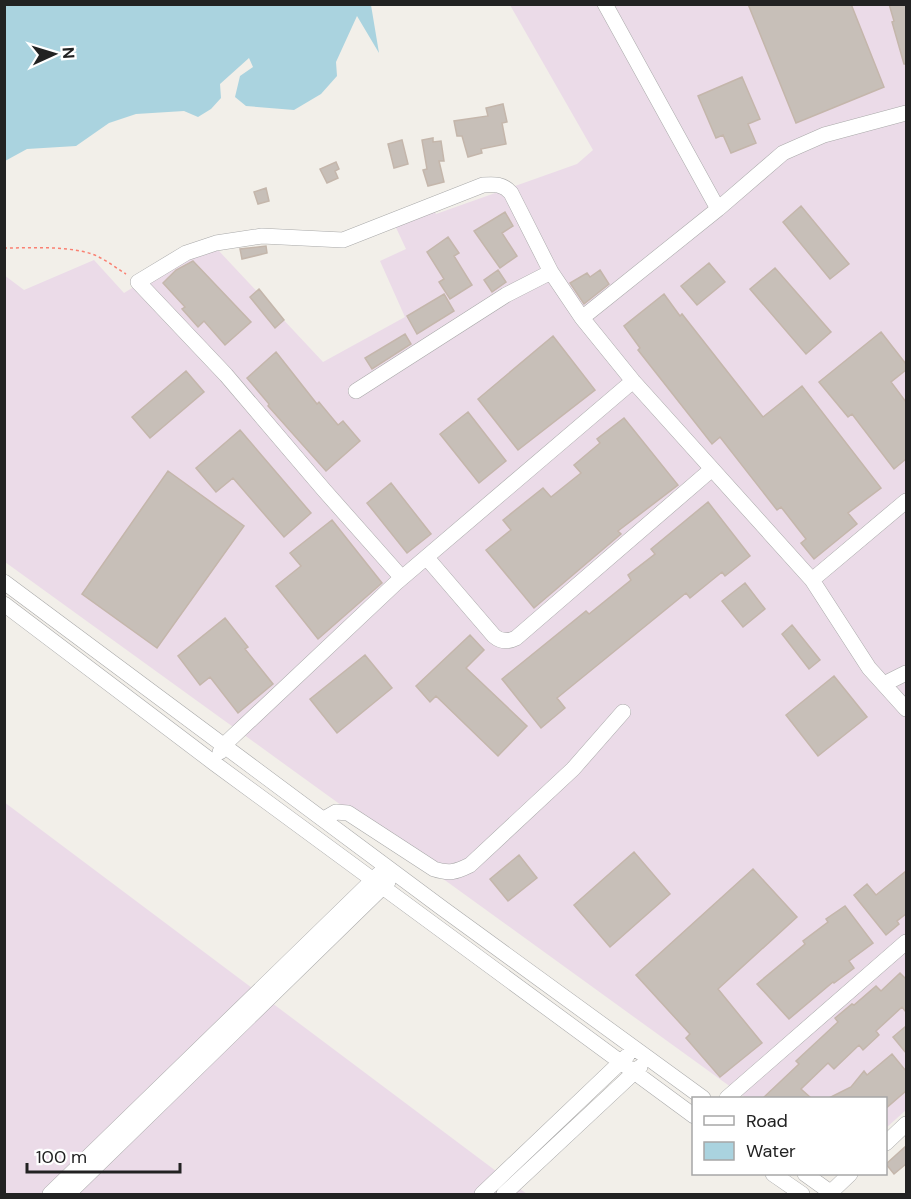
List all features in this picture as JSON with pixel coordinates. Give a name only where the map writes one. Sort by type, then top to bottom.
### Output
[{"type":"street","points":[[605,4],[718,209]]},
{"type":"street","points":[[582,318],[718,209],[783,153],[824,135],[906,113]]},
{"type":"street","points":[[402,578],[226,375],[138,282],[186,253],[210,245],[262,236],[343,240],[483,185],[504,186],[511,193],[551,272],[582,318],[633,381],[812,580],[869,668],[906,709]]},
{"type":"street","points":[[356,392],[506,295],[551,272]]},
{"type":"street","points":[[214,763],[225,744],[402,578],[633,381]]},
{"type":"street","points":[[427,558],[494,636],[503,641],[510,641],[516,639],[712,470]]},
{"type":"street","points":[[812,580],[906,501]]},
{"type":"street","points":[[4,582],[702,1097]]},
{"type":"street","points":[[4,604],[214,763],[692,1115]]},
{"type":"street","points":[[77,660],[88,644]]},
{"type":"street","points":[[884,684],[906,673]]},
{"type":"street","points":[[324,819],[336,812],[348,813],[434,869],[447,873],[458,872],[470,865],[573,769],[623,712]]},
{"type":"street","points":[[68,1194],[392,870]]},
{"type":"street","points":[[50,1194],[378,884]]},
{"type":"street","points":[[728,1097],[906,942]]},
{"type":"street","points":[[482,1194],[635,1048]]},
{"type":"street","points":[[504,1194],[649,1059]]},
{"type":"street","points":[[887,1141],[906,1124]]},
{"type":"street","points":[[776,1175],[802,1194]]},
{"type":"street","points":[[807,1175],[831,1194],[848,1175]]},
{"type":"path","points":[[4,248],[57,248],[86,252],[103,259],[138,282]]},
{"type":"shaded area","points":[[510,5],[906,5],[906,1110],[887,1127],[887,1097],[745,1097],[5,562],[4,275],[24,290],[94,260],[124,293],[195,249],[219,251],[323,362],[405,317],[380,261],[406,249],[392,219],[429,203],[436,214],[577,164],[593,150]]},
{"type":"shaded area","points":[[4,802],[492,1168],[527,1194],[5,1194]]},
{"type":"water","points":[[5,4],[371,5],[379,53],[357,16],[336,62],[337,76],[321,94],[294,110],[246,106],[235,97],[240,76],[253,67],[249,58],[220,84],[221,98],[211,109],[198,117],[184,111],[136,114],[109,123],[76,146],[27,149],[5,161]]},
{"type":"building","points":[[748,4],[851,4],[884,87],[796,123]]},
{"type":"building","points":[[889,4],[906,4],[906,64],[904,64],[892,22],[894,21]]},
{"type":"building","points":[[742,77],[760,119],[748,124],[756,143],[731,153],[723,135],[716,138],[698,96]]},
{"type":"building","points":[[503,104],[507,122],[502,123],[506,144],[481,149],[482,153],[468,157],[462,136],[457,136],[454,121],[488,116],[486,108]]},
{"type":"building","points":[[433,138],[433,142],[441,141],[444,161],[439,161],[444,182],[428,186],[423,170],[427,169],[422,140]]},
{"type":"building","points":[[402,140],[408,164],[394,168],[388,144]]},
{"type":"building","points":[[336,162],[339,169],[335,171],[338,178],[327,183],[320,169]]},
{"type":"building","points":[[266,188],[269,201],[258,204],[254,192]]},
{"type":"building","points":[[801,206],[849,264],[830,279],[783,222]]},
{"type":"building","points":[[505,212],[513,226],[502,233],[517,256],[500,268],[474,231]]},
{"type":"building","points":[[448,237],[459,253],[454,256],[472,285],[450,299],[439,282],[444,279],[427,252]]},
{"type":"building","points":[[266,246],[267,253],[242,259],[240,249]]},
{"type":"building","points":[[193,261],[251,322],[225,345],[204,321],[198,327],[182,309],[185,307],[163,283],[176,270]]},
{"type":"building","points":[[709,263],[725,282],[697,305],[681,286]]},
{"type":"building","points":[[775,268],[831,332],[806,354],[750,289]]},
{"type":"building","points":[[498,270],[506,282],[492,292],[484,280]]},
{"type":"building","points":[[600,270],[609,284],[584,304],[570,283],[587,273],[590,277]]},
{"type":"building","points":[[259,289],[284,320],[275,328],[250,297]]},
{"type":"building","points":[[444,294],[454,311],[417,334],[407,316]]},
{"type":"building","points":[[664,294],[763,417],[802,386],[881,488],[848,513],[857,524],[814,559],[801,543],[806,539],[781,507],[777,510],[720,437],[712,444],[638,350],[640,348],[624,326]]},
{"type":"building","points":[[881,332],[906,364],[906,370],[891,382],[906,402],[906,459],[894,469],[852,414],[848,417],[819,382]]},
{"type":"building","points":[[405,334],[411,344],[372,369],[365,358]]},
{"type":"building","points":[[553,336],[595,390],[518,450],[478,399]]},
{"type":"building","points":[[276,352],[317,404],[319,402],[338,425],[343,421],[360,441],[326,471],[268,406],[269,404],[247,378]]},
{"type":"building","points":[[186,371],[204,392],[150,438],[132,417]]},
{"type":"building","points":[[468,412],[506,461],[479,483],[440,434]]},
{"type":"building","points":[[624,418],[678,485],[618,531],[621,534],[534,608],[486,550],[511,530],[503,520],[543,488],[551,497],[581,473],[574,465],[600,443],[597,439]]},
{"type":"building","points":[[240,430],[311,513],[284,537],[233,478],[216,492],[196,468]]},
{"type":"building","points":[[168,471],[244,526],[157,648],[82,594]]},
{"type":"building","points":[[391,483],[431,534],[407,553],[367,503]]},
{"type":"building","points":[[708,502],[750,556],[725,576],[722,572],[690,598],[686,593],[557,698],[565,708],[541,728],[502,679],[586,611],[589,614],[631,580],[628,575],[655,554],[651,549]]},
{"type":"building","points":[[332,520],[382,583],[318,639],[276,586],[301,566],[290,553]]},
{"type":"building","points":[[745,583],[765,609],[743,627],[722,601]]},
{"type":"building","points":[[225,618],[248,647],[245,649],[273,684],[238,713],[210,677],[200,685],[178,656]]},
{"type":"building","points":[[792,625],[820,660],[809,669],[782,634]]},
{"type":"building","points":[[470,635],[484,650],[466,668],[527,726],[498,756],[436,696],[430,702],[416,686]]},
{"type":"building","points":[[365,655],[392,688],[337,733],[310,699]]},
{"type":"building","points":[[834,676],[867,717],[818,756],[786,715]]},
{"type":"building","points":[[634,852],[670,894],[610,947],[574,905]]},
{"type":"building","points":[[519,855],[537,878],[508,901],[490,879]]},
{"type":"building","points":[[753,869],[797,917],[718,989],[762,1043],[720,1077],[686,1038],[690,1034],[636,975]]},
{"type":"building","points":[[906,871],[906,914],[897,921],[899,924],[886,935],[854,895],[867,884],[876,895]]},
{"type":"building","points":[[845,906],[873,943],[849,961],[854,968],[833,982],[789,1019],[757,984],[805,944],[803,941],[828,922],[826,919]]},
{"type":"building","points":[[900,973],[906,979],[906,1012],[902,1007],[876,1031],[879,1035],[863,1050],[859,1045],[834,1069],[828,1063],[801,1089],[810,1097],[764,1097],[799,1064],[796,1061],[838,1022],[835,1018],[876,986],[881,991]]},
{"type":"building","points":[[906,1026],[906,1053],[893,1037]]},
{"type":"building","points":[[892,1054],[906,1071],[906,1091],[887,1107],[887,1097],[831,1097],[851,1087],[864,1071],[867,1075]]},
{"type":"building","points":[[906,1146],[906,1164],[894,1174],[887,1163]]}]
